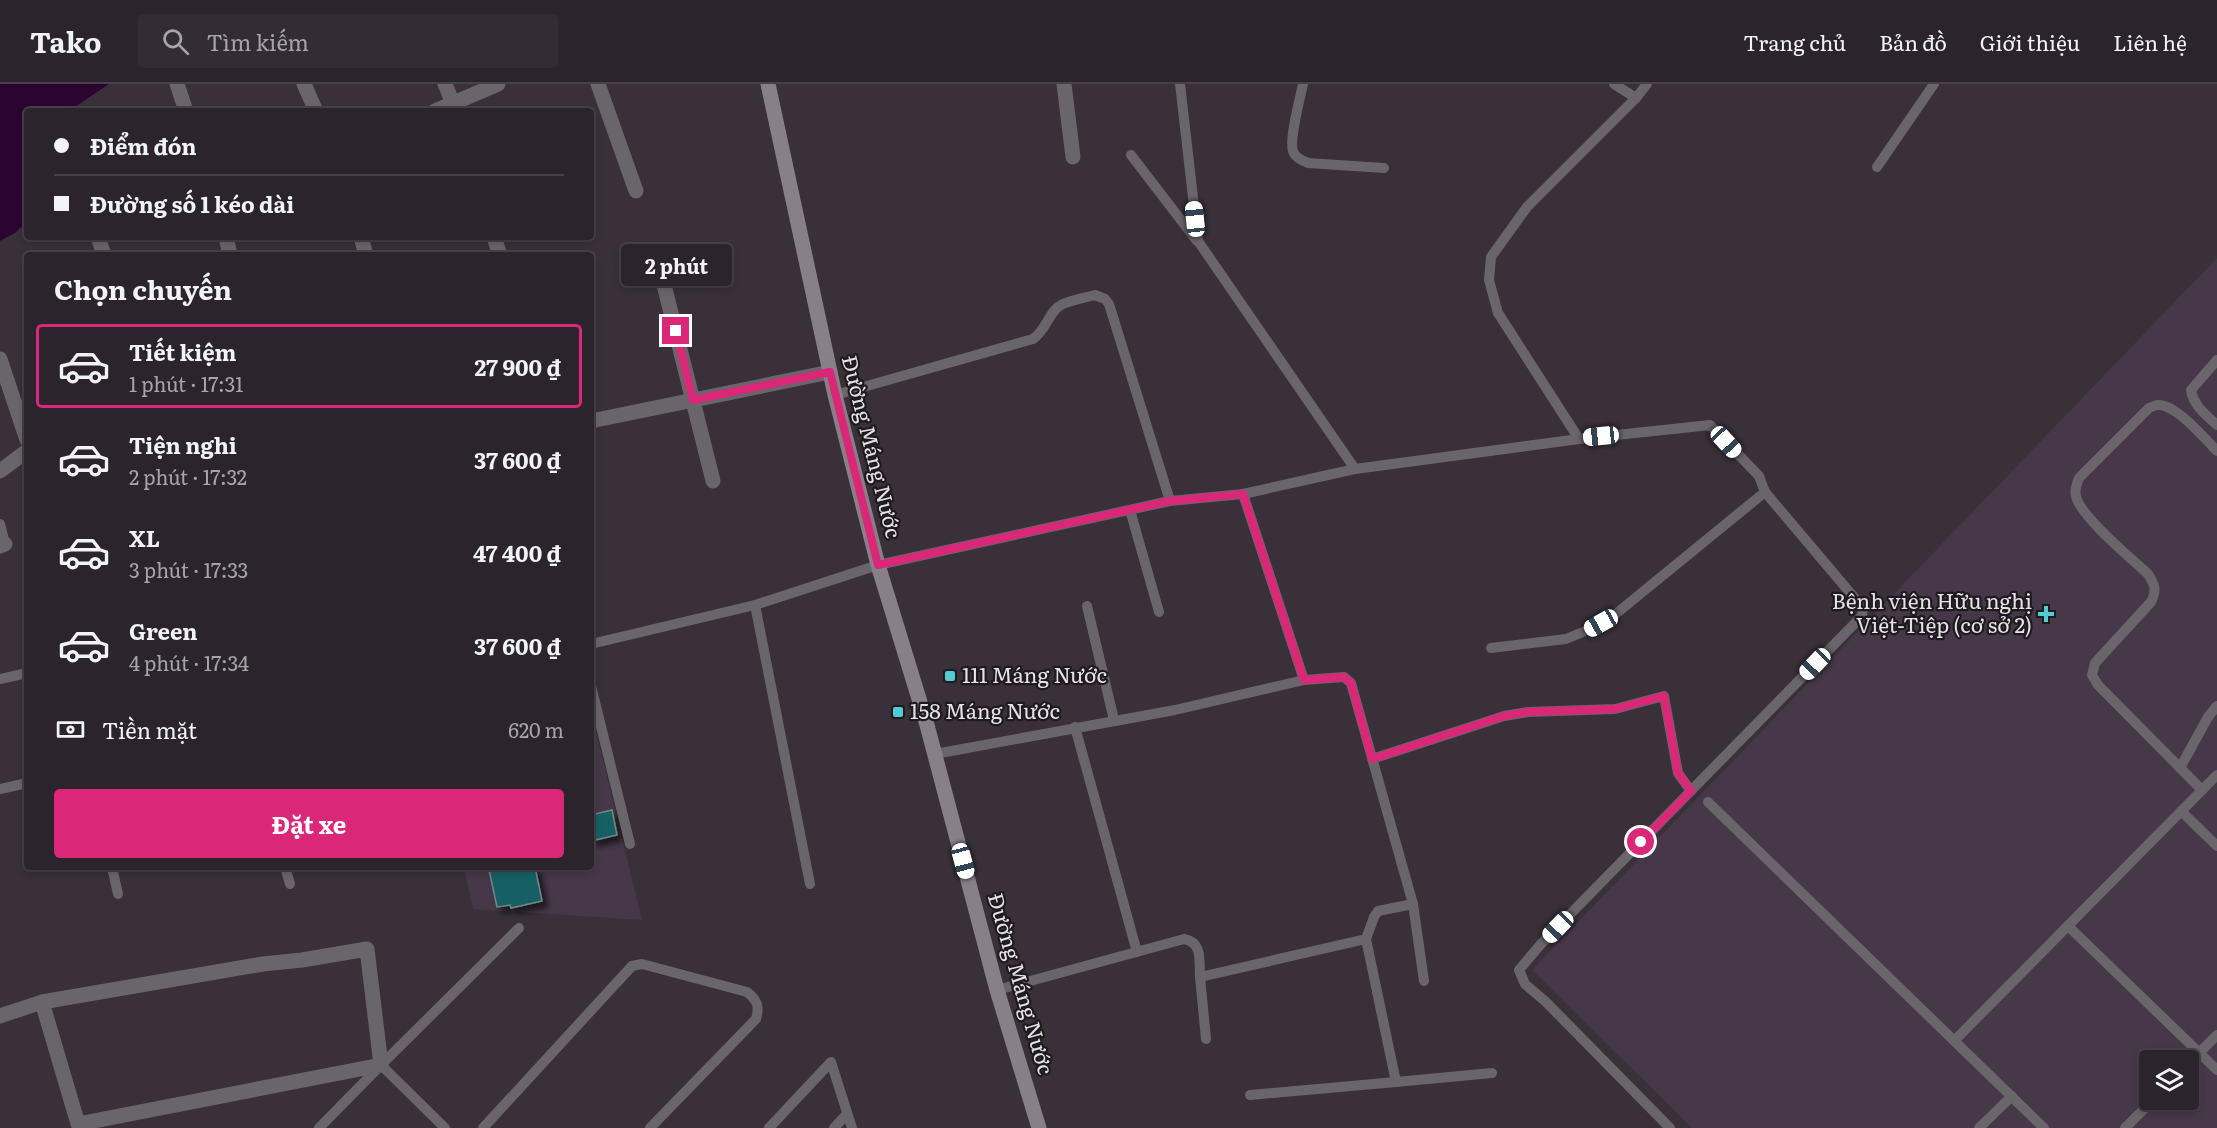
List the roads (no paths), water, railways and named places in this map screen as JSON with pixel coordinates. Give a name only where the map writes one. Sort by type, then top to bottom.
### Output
[{"type":"main road","name":"Đường Máng Nước","points":[[768,84],[835,395],[878,565],[935,754],[998,990],[1039,1128]]},
{"type":"street","points":[[177,84],[185,108]]},
{"type":"street","points":[[304,84],[315,108]]},
{"type":"street","points":[[445,84],[454,107],[498,84]]},
{"type":"street","points":[[598,84],[636,191]]},
{"type":"street","points":[[1064,84],[1073,157]]},
{"type":"street","points":[[664,285],[713,481]]},
{"type":"street","points":[[0,359],[24,431]]},
{"type":"street","points":[[594,420],[830,372]]},
{"type":"street","points":[[0,471],[24,454]]},
{"type":"street","points":[[0,1016],[42,1002],[263,964],[367,950],[381,1065],[76,1127],[42,1002]]},
{"type":"lane","points":[[1180,84],[1198,242]]},
{"type":"lane","points":[[1303,84],[1292,140],[1293,151],[1298,158],[1308,163],[1384,168]]},
{"type":"lane","points":[[1614,84],[1636,98]]},
{"type":"lane","points":[[1579,439],[1498,313],[1489,280],[1491,257],[1527,207],[1636,98],[1647,84]]},
{"type":"lane","points":[[1877,167],[1934,84]]},
{"type":"lane","points":[[1131,155],[1198,242],[1355,469]]},
{"type":"lane","points":[[835,395],[1033,339],[1041,334],[1061,305],[1095,295],[1100,296],[1109,304],[1170,501]]},
{"type":"lane","points":[[2217,360],[2191,390],[2193,400],[2217,425]]},
{"type":"lane","points":[[2202,790],[2098,685],[2092,675],[2094,663],[2151,602],[2156,593],[2148,574],[2084,513],[2076,498],[2075,487],[2079,478],[2150,408],[2158,405],[2169,407],[2179,414],[2217,451]]},
{"type":"lane","points":[[594,643],[755,604],[878,565],[1170,501],[1243,494],[1355,469],[1710,424],[1759,476],[1765,492],[1863,608],[1862,616],[1541,944],[1519,970],[1525,984],[1546,1002],[1670,1128]]},
{"type":"lane","points":[[1491,648],[1566,639],[1597,625],[1637,597],[1765,492]]},
{"type":"lane","points":[[1243,494],[1304,680]]},
{"type":"lane","points":[[1130,510],[1159,612]]},
{"type":"lane","points":[[0,524],[2,545]]},
{"type":"lane","points":[[755,604],[810,884]]},
{"type":"lane","points":[[1087,606],[1114,720]]},
{"type":"lane","points":[[0,679],[24,674]]},
{"type":"lane","points":[[935,754],[1175,710],[1304,680],[1344,677],[1351,683],[1413,904],[1424,981]]},
{"type":"lane","points":[[1372,759],[1504,716],[1527,712],[1615,709],[1664,696],[1678,773],[1691,791]]},
{"type":"lane","points":[[594,698],[630,844]]},
{"type":"lane","points":[[2180,768],[2208,717],[2217,706]]},
{"type":"lane","points":[[1075,727],[1137,952]]},
{"type":"lane","points":[[1955,1040],[2217,775]]},
{"type":"lane","points":[[0,789],[24,784]]},
{"type":"lane","points":[[1708,802],[2044,1128]]},
{"type":"lane","points":[[2181,811],[2217,846]]},
{"type":"lane","points":[[113,870],[118,894]]},
{"type":"lane","points":[[286,870],[290,884]]},
{"type":"lane","points":[[1396,1082],[1366,939],[1378,911],[1413,904]]},
{"type":"lane","points":[[2068,926],[2196,1050]]},
{"type":"lane","points":[[318,1128],[519,928]]},
{"type":"lane","points":[[998,990],[1184,939],[1190,940],[1196,944],[1199,952],[1206,1039]]},
{"type":"lane","points":[[1200,977],[1366,939]]},
{"type":"lane","points":[[483,1128],[632,966],[642,964],[747,992],[757,1004],[756,1019],[650,1128]]},
{"type":"lane","points":[[2217,1035],[2199,1053],[2217,1070]]},
{"type":"lane","points":[[769,1128],[831,1062],[852,1128]]},
{"type":"lane","points":[[381,1065],[445,1128]]},
{"type":"lane","points":[[1250,1095],[1492,1073]]},
{"type":"lane","points":[[1979,1128],[2012,1096]]},
{"type":"lane","points":[[2125,1128],[2143,1110]]},
{"type":"lane","points":[[834,1128],[847,1114]]},
{"type":"place","name":"Bệnh viện Hữu nghị Việt-Tiệp (cơ sở 2)","points":[[2046,614]]},
{"type":"place","name":"111 Máng Nước","points":[[950,676]]},
{"type":"place","name":"158 Máng Nước","points":[[898,712]]}]
